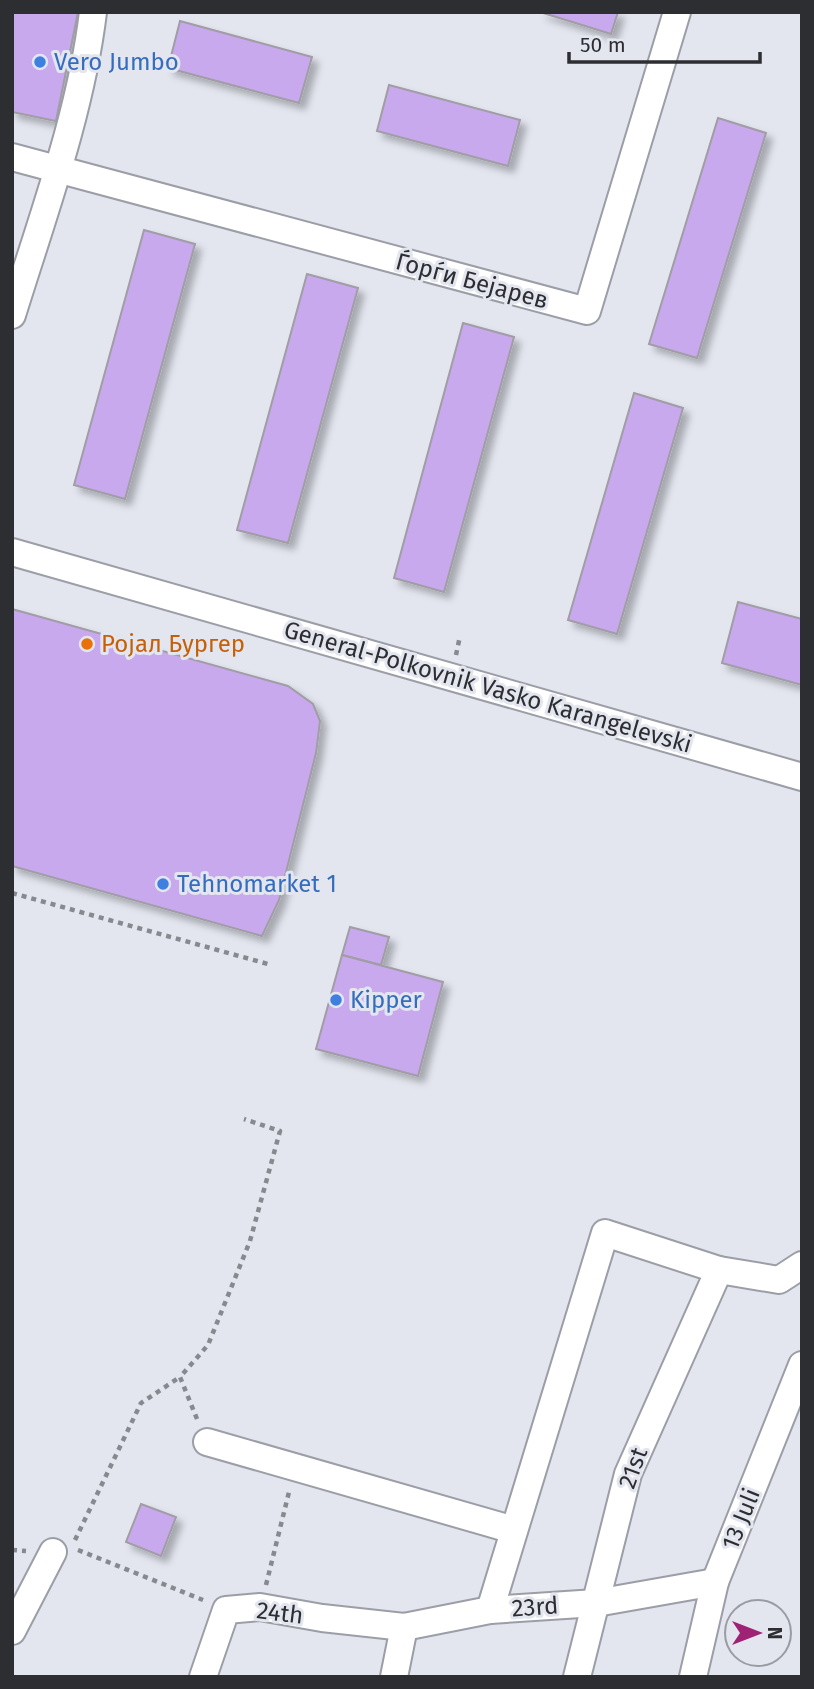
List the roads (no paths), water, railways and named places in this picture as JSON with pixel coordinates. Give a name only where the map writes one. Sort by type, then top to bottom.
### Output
[{"type":"street","points":[[12,315],[57,168],[90,45],[93,12]]},
{"type":"street","name":"Ѓорѓи Бејарев","points":[[57,168],[587,311],[677,12]]},
{"type":"street","points":[[12,157],[57,168]]},
{"type":"street","name":"General-Polkovnik Vasko Karangelevski","points":[[12,552],[802,777]]},
{"type":"street","points":[[490,1610],[604,1233],[719,1270],[779,1280],[802,1265]]},
{"type":"street","name":"21st","points":[[578,1677],[628,1474],[719,1270]]},
{"type":"street","name":"13 Juli","points":[[693,1677],[715,1582],[802,1365]]},
{"type":"street","points":[[207,1441],[514,1530]]},
{"type":"street","points":[[12,1631],[53,1552]]},
{"type":"street","name":"23rd","points":[[404,1627],[490,1610],[596,1603],[715,1582]]},
{"type":"street","name":"24th","points":[[203,1677],[226,1610],[260,1607],[321,1618],[404,1627]]},
{"type":"street","points":[[394,1677],[404,1627]]},
{"type":"place","name":"Vero Jumbo","points":[[40,62]]},
{"type":"place","name":"Ројал Бургер","points":[[87,644]]},
{"type":"place","name":"Tehnomarket 1","points":[[163,884]]},
{"type":"place","name":"Kipper","points":[[336,1000]]}]
